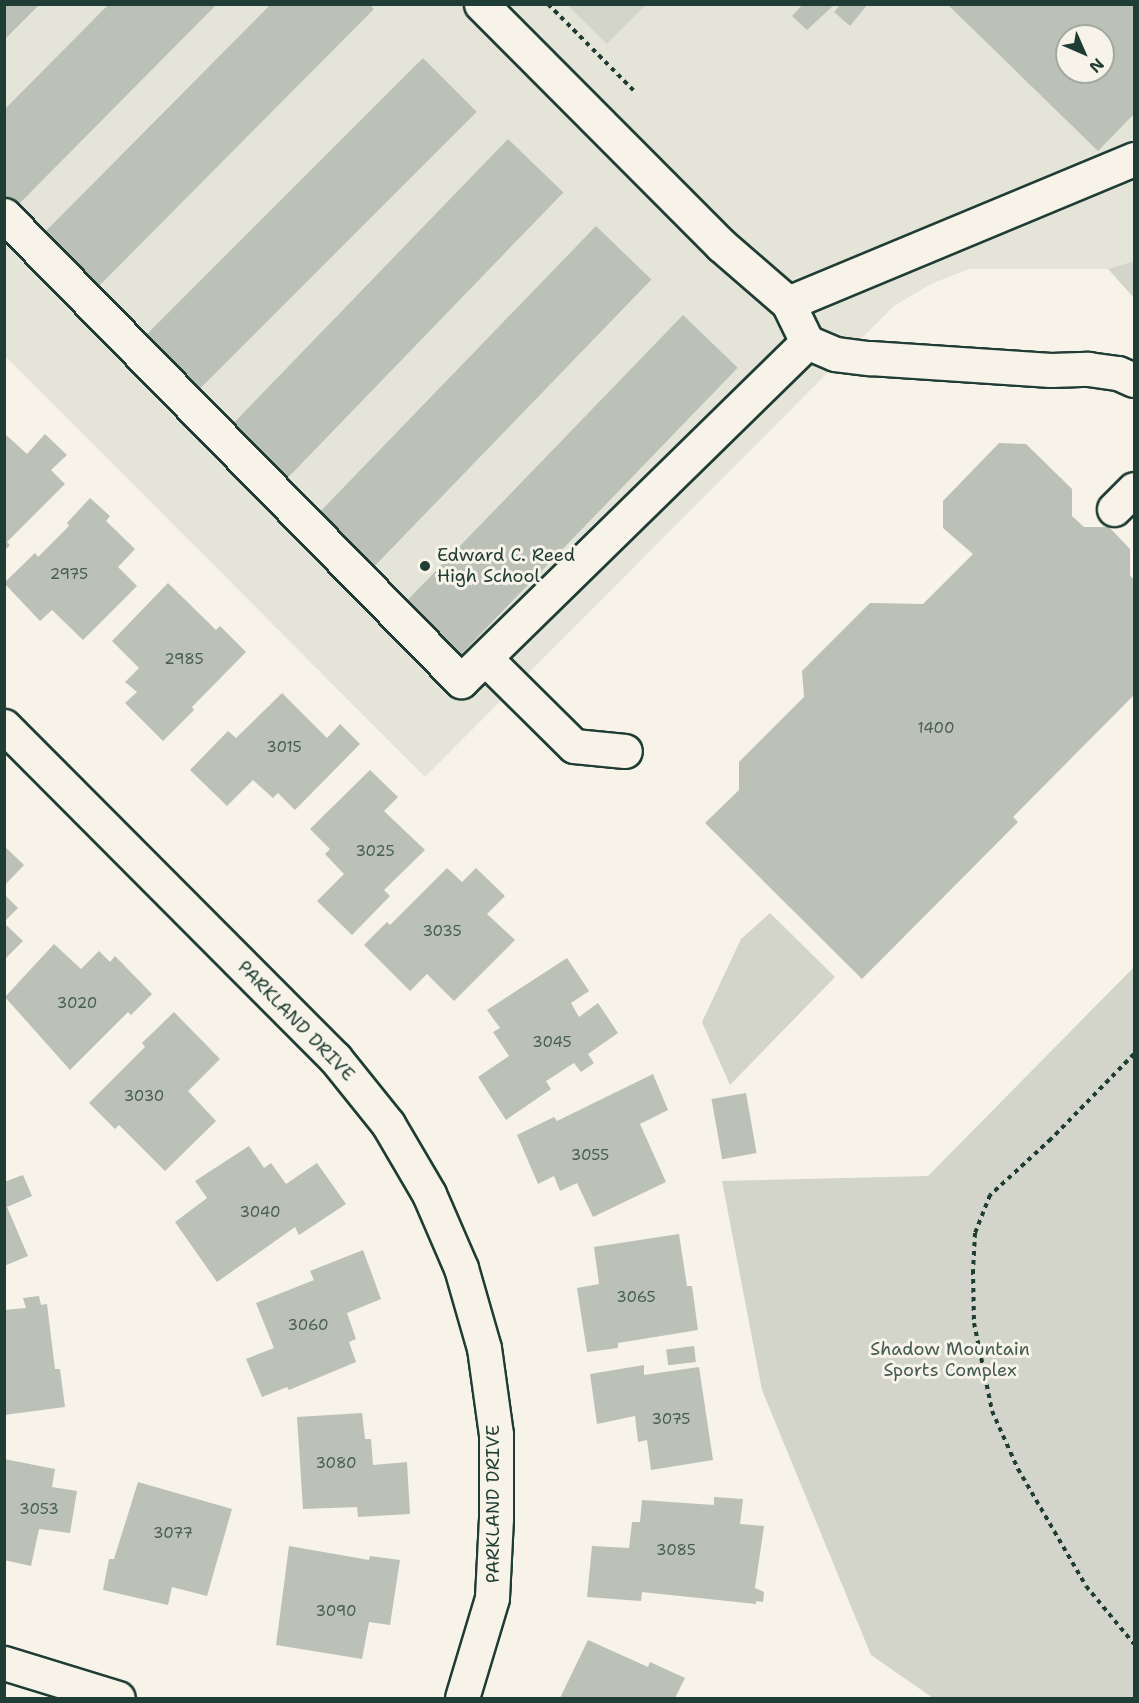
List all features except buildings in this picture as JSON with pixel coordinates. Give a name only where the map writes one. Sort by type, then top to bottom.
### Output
[{"type":"street","points":[[481,4],[722,245],[788,303],[807,342],[835,354],[1051,370],[1088,369],[1118,373],[1134,380]]},
{"type":"street","points":[[788,303],[1134,159]]},
{"type":"street","points":[[4,215],[461,681],[807,342]]},
{"type":"street","points":[[485,658],[574,746],[625,751]]},
{"type":"street","name":"PARKLAND DRIVE","points":[[4,726],[335,1058],[388,1124],[429,1194],[461,1268],[481,1336],[496,1434],[492,1598],[462,1698]]},
{"type":"street","points":[[4,1663],[118,1698]]},
{"type":"path","points":[[548,4],[634,91]]},
{"type":"path","points":[[1134,1053],[1051,1139],[990,1195],[975,1233],[973,1270],[974,1323],[992,1411],[1018,1469],[1086,1586],[1134,1644]]},
{"type":"shaded area","name":"Edward C. Reed High School","points":[[4,5],[1134,5],[1134,261],[1108,269],[969,269],[931,284],[894,306],[425,777],[5,356]]},
{"type":"green space","points":[[567,5],[646,5],[607,44]]},
{"type":"green space","points":[[1134,261],[1134,298],[1108,269]]},
{"type":"green space","points":[[770,913],[835,977],[730,1085],[702,1022],[741,939]]},
{"type":"green space","name":"Shadow Mountain Sports Complex","points":[[1134,967],[1134,1698],[933,1698],[871,1655],[762,1390],[722,1181],[928,1176]]},
{"type":"place","name":"Edward C. Reed High School","points":[[425,566]]}]
